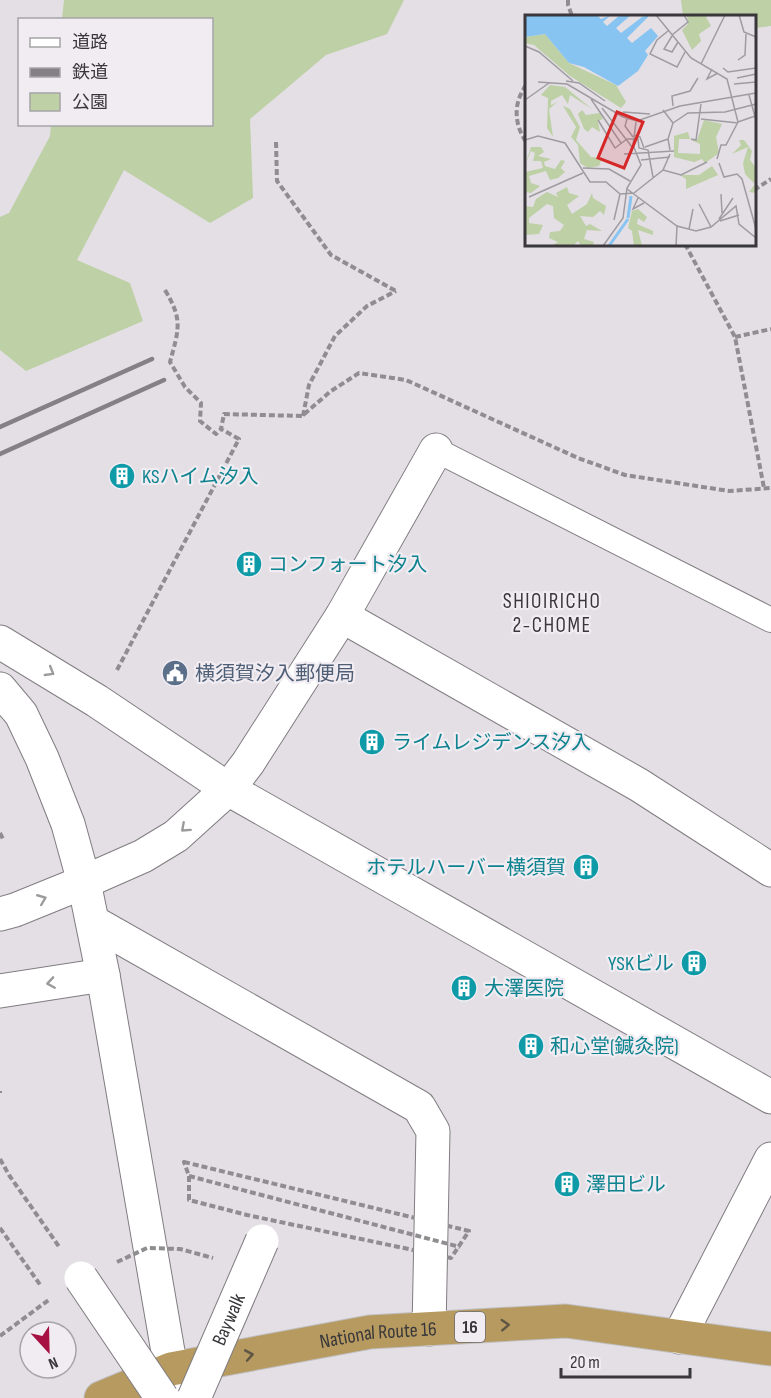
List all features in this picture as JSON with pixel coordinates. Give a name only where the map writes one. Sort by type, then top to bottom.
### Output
[{"type":"highway","name":"National Route 16","points":[[101,1398],[170,1388],[370,1332],[566,1321],[771,1349]]},
{"type":"street","points":[[0,914],[15,910],[143,856],[176,836],[228,789],[248,763],[342,616],[436,450]]},
{"type":"street","points":[[342,616],[639,785],[771,870]]},
{"type":"street","points":[[0,642],[97,701],[228,789],[771,1097]]},
{"type":"street","points":[[0,689],[21,714],[42,758],[68,824],[84,882],[103,975],[170,1388]]},
{"type":"street","points":[[93,922],[419,1107],[433,1131],[429,1329]]},
{"type":"street","points":[[0,991],[103,975]]},
{"type":"street","points":[[679,1337],[771,1159]]},
{"type":"street","name":"Baywalk","points":[[194,1398],[255,1254]]},
{"type":"street","points":[[81,1278],[170,1388]]},
{"type":"lane","points":[[436,450],[771,620]]},
{"type":"path","points":[[568,0],[572,15]]},
{"type":"path","points":[[525,86],[520,94],[515,120],[525,140]]},
{"type":"path","points":[[276,142],[277,181],[331,255],[396,291],[367,306],[335,336],[309,385],[302,416]]},
{"type":"path","points":[[756,189],[771,179]]},
{"type":"path","points":[[686,246],[735,337],[764,488]]},
{"type":"path","points":[[165,290],[176,309],[179,331],[170,362],[185,387],[201,403],[200,421],[216,434],[221,429],[224,414],[302,416],[331,391],[359,373],[406,380],[578,458],[625,475],[729,491],[771,488]]},
{"type":"path","points":[[735,337],[771,328]]},
{"type":"path","points":[[97,701],[109,685],[239,439],[221,429]]},
{"type":"path","points":[[0,833],[3,839]]},
{"type":"path","points":[[0,1159],[81,1278],[147,1248],[255,1254]]},
{"type":"path","points":[[184,1162],[469,1231],[452,1258],[235,1212],[189,1200],[189,1176],[184,1162]]},
{"type":"path","points":[[189,1176],[460,1247]]},
{"type":"path","points":[[0,1228],[38,1281]]},
{"type":"path","points":[[0,1336],[51,1299]]},
{"type":"green space","points":[[64,0],[404,0],[387,34],[326,55],[250,119],[253,198],[210,223],[124,170],[77,260],[130,283],[143,321],[26,371],[0,350],[0,217],[9,213],[50,136],[51,126],[213,126],[213,18],[62,18]]},
{"type":"green space","points":[[681,0],[771,0],[771,26],[756,28],[756,15],[683,15]]},
{"type":"railway","points":[[0,427],[152,359]]},
{"type":"railway","points":[[0,454],[164,380]]},
{"type":"place","name":"KSハイム汐入","points":[[122,476]]},
{"type":"place","name":"コンフォート汐入","points":[[249,564]]},
{"type":"place","name":"横須賀汐入郵便局","points":[[175,673]]},
{"type":"place","name":"ライムレジデンス汐入","points":[[372,742]]},
{"type":"place","name":"ホテルハーバー横須賀","points":[[586,867]]},
{"type":"place","name":"YSKビル","points":[[694,963]]},
{"type":"place","name":"大澤医院","points":[[464,988]]},
{"type":"place","name":"和心堂(鍼灸院)","points":[[531,1046]]},
{"type":"place","name":"澤田ビル","points":[[567,1184]]},
{"type":"district","name":"SHIOIRICHO 2-CHOME","points":[[552,613]]}]
